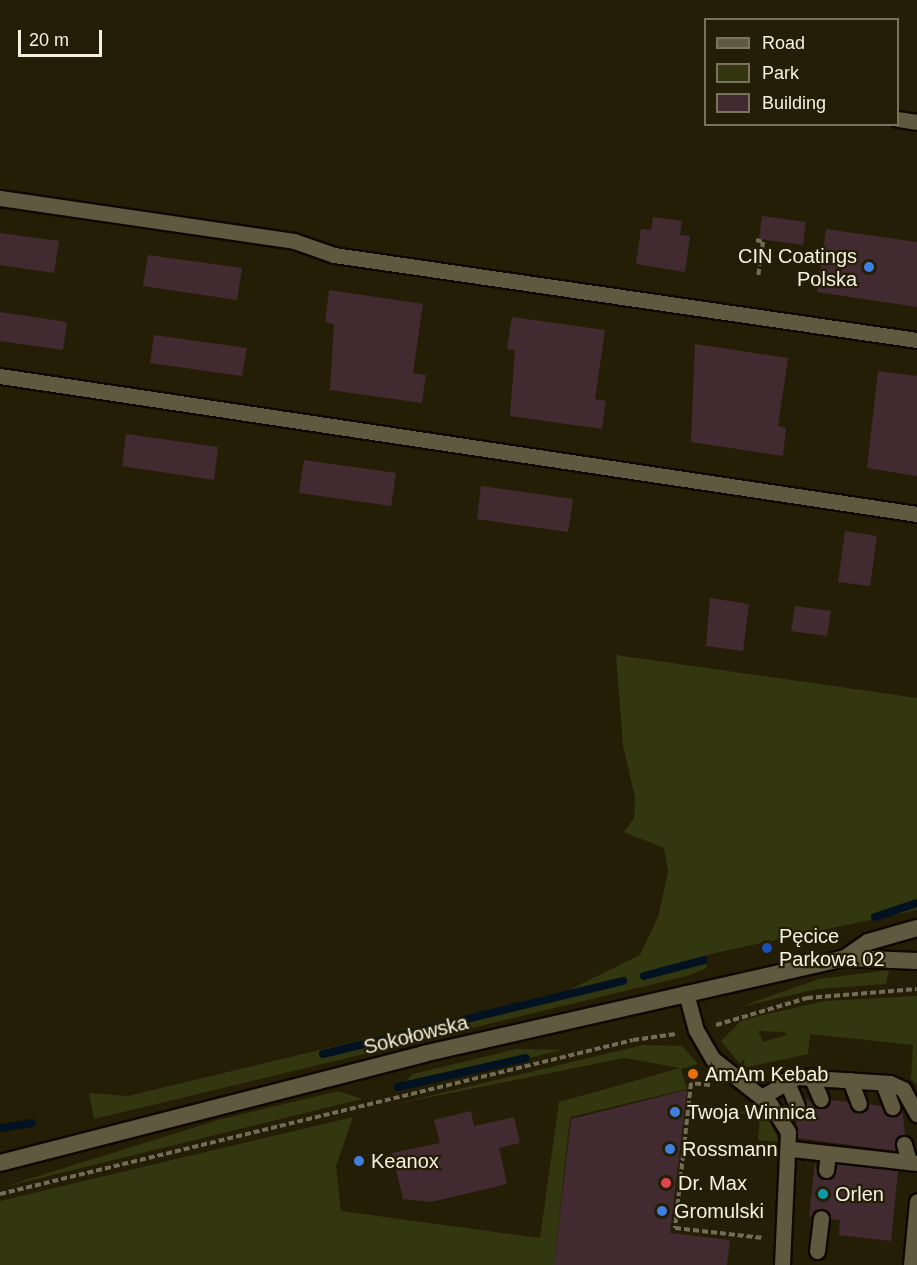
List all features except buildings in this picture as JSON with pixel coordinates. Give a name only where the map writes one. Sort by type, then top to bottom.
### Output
[{"type":"street","name":"Sokołowska","points":[[845,958],[868,942],[917,928]]},
{"type":"street","name":"Sokołowska","points":[[0,1163],[686,993],[845,958],[917,962]]},
{"type":"lane","points":[[899,119],[917,122]]},
{"type":"lane","points":[[0,198],[294,241],[334,255],[917,340]]},
{"type":"lane","points":[[0,376],[917,514]]},
{"type":"lane","points":[[686,993],[696,1030],[725,1072],[761,1097],[780,1116],[792,1149],[782,1265]]},
{"type":"lane","points":[[761,1097],[786,1080],[811,1076],[883,1083],[903,1089],[917,1114]]},
{"type":"lane","points":[[811,1076],[821,1099]]},
{"type":"lane","points":[[786,1080],[797,1106]]},
{"type":"lane","points":[[849,1080],[859,1103]]},
{"type":"lane","points":[[883,1083],[892,1107]]},
{"type":"lane","points":[[904,1144],[913,1162]]},
{"type":"lane","points":[[819,1148],[826,1170]]},
{"type":"lane","points":[[792,1149],[844,1149],[879,1153],[913,1162]]},
{"type":"lane","points":[[910,1265],[917,1201]]},
{"type":"lane","points":[[817,1251],[821,1218]]},
{"type":"path","points":[[756,240],[763,242],[758,276]]},
{"type":"path","points":[[724,1023],[807,998],[917,989]]},
{"type":"path","points":[[0,1194],[633,1040],[666,1037]]},
{"type":"path","points":[[725,1072],[715,1085],[691,1083],[675,1228],[784,1240]]},
{"type":"green space","points":[[616,655],[917,698],[917,910],[704,956],[707,968],[687,976],[94,1119],[89,1093],[128,1096],[569,990],[640,955],[658,917],[668,872],[664,848],[624,832],[634,818],[635,798],[623,745]]},
{"type":"green space","points":[[889,970],[886,984],[817,989],[740,1007],[819,979]]},
{"type":"green space","points":[[917,996],[917,1085],[911,1079],[913,1045],[810,1034],[808,1054],[748,1067],[743,1065],[746,1056],[740,1064],[721,1041],[741,1021],[825,1001]],"holes":[[[758,1031],[784,1032],[787,1035],[763,1042]]]},
{"type":"green space","points":[[643,1045],[682,1046],[698,1064],[681,1069],[687,1089],[570,1117],[554,1265],[0,1265],[0,1201],[353,1117],[336,1166],[341,1211],[540,1238],[559,1102],[680,1068],[624,1058],[391,1105]]},
{"type":"green space","points":[[516,1049],[561,1050],[396,1091],[413,1074]]},
{"type":"green space","points":[[339,1091],[362,1099],[0,1188],[218,1120]]},
{"type":"green space","points":[[750,1107],[770,1121],[779,1142],[758,1140],[760,1115],[740,1113]]},
{"type":"waterway","points":[[875,917],[917,903]]},
{"type":"waterway","points":[[644,976],[704,960]]},
{"type":"waterway","points":[[323,1054],[623,981]]},
{"type":"waterway","points":[[398,1087],[526,1058]]},
{"type":"waterway","points":[[0,1128],[32,1123]]},
{"type":"place","name":"CIN Coatings Polska","points":[[869,267]]},
{"type":"place","name":"Pęcice Parkowa 02","points":[[767,948]]},
{"type":"place","name":"AmAm Kebab","points":[[693,1074]]},
{"type":"place","name":"Twoja Winnica","points":[[675,1112]]},
{"type":"place","name":"Rossmann","points":[[670,1149]]},
{"type":"place","name":"Keanox","points":[[359,1161]]},
{"type":"place","name":"Dr. Max","points":[[666,1183]]},
{"type":"place","name":"Orlen","points":[[823,1194]]},
{"type":"place","name":"Gromulski","points":[[662,1211]]}]
